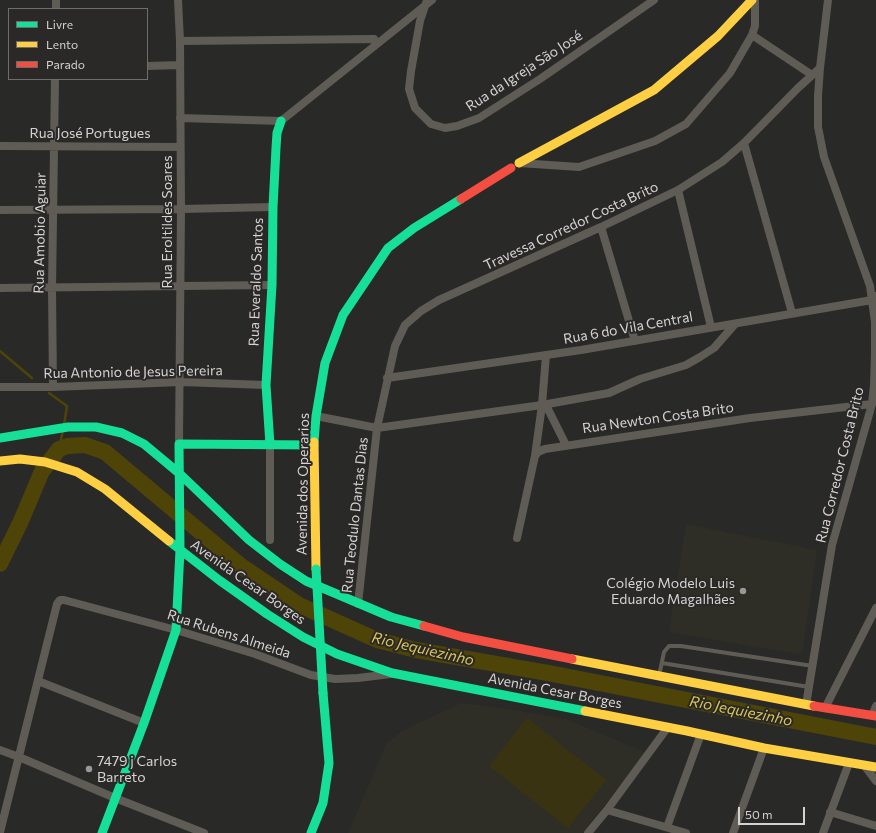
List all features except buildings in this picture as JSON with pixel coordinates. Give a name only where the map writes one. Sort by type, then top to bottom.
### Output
[{"type":"main road","name":"Avenida dos Operarios","points":[[311,833],[323,803],[329,763],[323,693],[316,569],[314,445],[316,416],[325,363],[343,315],[368,275],[388,248],[414,228],[515,166],[654,90],[718,36],[752,0]]},
{"type":"main road","name":"Rua Everaldo Santos","points":[[270,445],[266,385],[272,285],[273,207],[276,148],[277,133],[281,121]]},
{"type":"main road","points":[[0,438],[68,427],[96,427],[122,433],[144,444],[180,474],[249,540],[280,564],[306,581],[390,617],[463,637],[806,705],[874,716]]},
{"type":"main road","points":[[102,833],[144,723],[176,630],[180,550],[180,444],[314,445]]},
{"type":"main road","name":"Avenida Cesar Borges","points":[[0,461],[20,459],[45,462],[77,472],[105,489],[180,550],[267,614],[303,637],[337,654],[392,674],[668,727],[764,748],[876,768]]},
{"type":"street","name":"Rua Eroltildes Soares","points":[[178,0],[180,41],[181,209],[180,444]]},
{"type":"street","name":"Rua da Igreja São José","points":[[429,2],[420,21],[411,71],[410,90],[415,108],[431,124],[445,128],[457,126],[479,118],[540,79],[654,0]]},
{"type":"street","points":[[515,166],[579,167],[655,141],[686,124],[730,73],[752,35],[755,26],[755,0]]},
{"type":"street","name":"Rua Corredor Costa Brito","points":[[806,705],[810,688],[832,545],[875,393],[876,322],[874,298],[824,157],[818,127],[820,68],[828,0]]},
{"type":"street","points":[[180,118],[281,121],[429,2]]},
{"type":"street","points":[[752,35],[812,75]]},
{"type":"street","points":[[180,41],[374,38]]},
{"type":"street","points":[[148,66],[180,66]]},
{"type":"street","name":"Travessa Corredor Costa Brito","points":[[377,428],[395,346],[405,325],[421,311],[439,300],[601,227],[678,190],[722,162],[744,143],[798,88],[820,68]]},
{"type":"street","name":"Rua Amobio Aguiar","points":[[53,387],[52,210],[55,80]]},
{"type":"street","points":[[744,143],[792,313]]},
{"type":"street","name":"Rua José Portugues","points":[[0,146],[180,147]]},
{"type":"street","points":[[678,190],[711,327]]},
{"type":"street","points":[[0,210],[273,207]]},
{"type":"street","points":[[601,227],[635,341]]},
{"type":"street","points":[[0,288],[272,285]]},
{"type":"street","name":"Rua 6 do Vila Central","points":[[387,378],[635,341],[874,298]]},
{"type":"street","points":[[316,416],[377,428],[544,405],[610,393],[640,379],[686,364],[714,348],[735,324]]},
{"type":"street","points":[[517,538],[535,456],[544,405],[546,355]]},
{"type":"street","name":"Rua Antonio de Jesus Pereira","points":[[0,386],[53,387],[180,382],[266,385]]},
{"type":"street","name":"Rua Newton Costa Brito","points":[[535,456],[538,452],[545,449],[566,445],[750,418],[872,404]]},
{"type":"street","points":[[544,405],[566,445]]},
{"type":"street","name":"Rua Teodulo Dantas Dias","points":[[358,604],[377,428]]},
{"type":"street","points":[[270,445],[270,540]]},
{"type":"street","name":"Rua Rubens Almeida","points":[[38,681],[57,604],[60,600],[176,630],[255,654],[311,675],[335,679],[392,674]]},
{"type":"street","points":[[824,708],[876,608]]},
{"type":"street","points":[[0,832],[38,681],[144,723]]},
{"type":"street","points":[[874,716],[876,706]]},
{"type":"street","points":[[588,833],[607,810],[668,727]]},
{"type":"street","points":[[667,827],[701,734]]},
{"type":"street","points":[[734,833],[764,748]]},
{"type":"street","points":[[0,750],[204,833]]},
{"type":"street","points":[[823,833],[849,763]]},
{"type":"street","points":[[864,765],[876,781]]},
{"type":"street","points":[[607,810],[686,833]]},
{"type":"street","points":[[830,812],[876,826]]},
{"type":"lane","points":[[659,676],[664,652],[669,646],[681,646],[813,666]]},
{"type":"lane","points":[[662,663],[810,688]]},
{"type":"shaded area","name":"Colégio Modelo Luis Eduardo Magalhães","points":[[686,524],[817,550],[802,655],[669,632]]},
{"type":"shaded area","points":[[461,703],[516,710],[569,720],[647,753],[582,833],[348,833],[387,743],[402,731]]},
{"type":"shaded area","points":[[527,718],[606,780],[568,828],[489,766]]},
{"type":"waterway","points":[[0,351],[32,378]]},
{"type":"waterway","points":[[49,393],[67,406],[64,425]]},
{"type":"waterway","points":[[59,449],[63,430]]},
{"type":"waterway","name":"Rio Jequiezinho","points":[[0,564],[21,521],[42,471],[59,449],[68,446],[85,445],[105,452],[241,566],[299,605],[377,640],[416,650],[548,673],[876,737]]},
{"type":"traffic: fast","points":[[270,445],[266,385],[272,285],[273,207],[276,148],[277,133],[281,121]]},
{"type":"traffic: fast","points":[[314,442],[316,416],[325,363],[343,315],[388,248],[414,228],[461,199]]},
{"type":"traffic: fast","points":[[0,438],[68,427],[96,427],[122,433],[144,444],[180,474],[249,540],[280,564],[306,581],[391,617],[424,626]]},
{"type":"traffic: fast","points":[[102,833],[144,723],[176,630],[180,550],[179,444],[314,445]]},
{"type":"traffic: fast","points":[[169,541],[219,580],[267,614],[303,637],[337,654],[392,673],[585,711]]},
{"type":"traffic: fast","points":[[316,569],[323,693]]},
{"type":"traffic: fast","points":[[311,833],[323,803],[329,763],[323,693]]},
{"type":"traffic: slow","points":[[519,163],[654,90],[718,36],[752,0]]},
{"type":"traffic: slow","points":[[314,442],[316,569]]},
{"type":"traffic: slow","points":[[0,461],[20,459],[45,462],[77,472],[105,489],[169,541]]},
{"type":"traffic: slow","points":[[572,659],[814,706]]},
{"type":"traffic: slow","points":[[585,711],[764,748],[876,767]]},
{"type":"traffic: jam","points":[[461,199],[511,168]]},
{"type":"traffic: jam","points":[[424,626],[463,637],[572,659]]},
{"type":"traffic: jam","points":[[814,706],[876,716]]},
{"type":"place","name":"Colégio Modelo Luis Eduardo Magalhães","points":[[743,591]]},
{"type":"place","name":"7479 j Carlos Barreto","points":[[89,769]]}]
